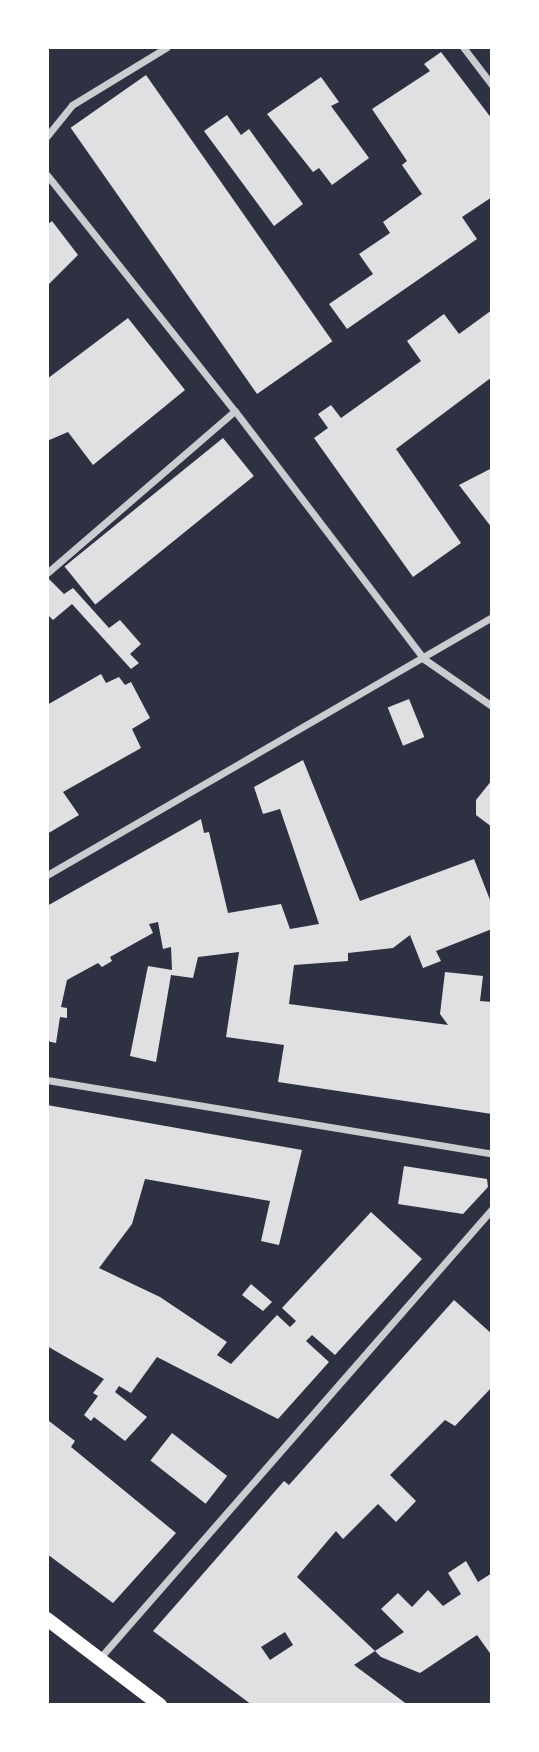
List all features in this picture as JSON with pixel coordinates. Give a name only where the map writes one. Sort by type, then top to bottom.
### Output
[{"type":"main road","points":[[47,1619],[160,1705]]},
{"type":"street","points":[[47,136],[72,105],[167,47]]},
{"type":"street","points":[[463,47],[492,85]]},
{"type":"street","points":[[47,175],[235,411],[424,659],[492,706]]},
{"type":"street","points":[[47,573],[235,411]]},
{"type":"street","points":[[47,875],[424,659],[492,617]]},
{"type":"street","points":[[47,1080],[492,1154]]},
{"type":"street","points":[[99,1659],[492,1209]]},
{"type":"building","points":[[441,52],[492,119],[492,197],[462,217],[477,239],[347,329],[329,304],[373,274],[359,254],[390,233],[383,222],[422,194],[402,165],[407,161],[372,109],[430,71],[424,64]]},
{"type":"building","points":[[146,75],[332,341],[257,394],[71,128]]},
{"type":"building","points":[[321,77],[339,102],[331,106],[369,158],[332,185],[319,168],[313,172],[267,114]]},
{"type":"building","points":[[227,115],[241,135],[249,129],[303,204],[274,226],[204,131]]},
{"type":"building","points":[[52,221],[78,255],[47,286],[47,225]]},
{"type":"building","points":[[492,310],[492,377],[396,449],[461,543],[413,577],[314,438],[328,428],[318,414],[331,405],[341,418],[421,361],[407,341],[444,314],[459,334]]},
{"type":"building","points":[[128,318],[185,390],[93,465],[68,432],[47,441],[47,379]]},
{"type":"building","points":[[223,438],[254,476],[95,604],[64,566]]},
{"type":"building","points":[[492,468],[492,528],[459,485]]},
{"type":"building","points":[[49,579],[64,594],[73,588],[109,628],[120,620],[141,644],[130,654],[139,663],[131,669],[72,604],[53,620],[47,614]]},
{"type":"building","points":[[101,674],[106,683],[119,677],[125,685],[131,682],[150,718],[132,729],[141,748],[63,792],[79,815],[47,834],[47,705]]},
{"type":"building","points":[[409,699],[424,737],[403,746],[388,708]]},
{"type":"building","points":[[303,760],[360,901],[474,859],[492,905],[492,929],[436,951],[441,961],[423,968],[410,935],[393,948],[348,953],[348,961],[294,965],[289,1004],[448,1025],[440,1014],[445,972],[483,976],[480,1001],[492,1002],[492,1114],[278,1082],[284,1045],[226,1037],[239,952],[198,957],[193,978],[171,975],[156,1062],[130,1056],[148,966],[172,970],[171,947],[163,949],[158,922],[149,924],[153,933],[110,957],[112,961],[102,967],[98,963],[67,980],[61,1007],[67,1008],[67,1018],[60,1017],[56,1043],[47,1041],[47,906],[201,819],[204,833],[209,832],[228,913],[281,904],[290,929],[319,924],[280,809],[263,814],[254,787]]},
{"type":"building","points":[[492,780],[492,827],[476,815],[476,800]]},
{"type":"building","points":[[47,1105],[302,1150],[279,1245],[261,1241],[270,1201],[145,1179],[132,1224],[99,1268],[160,1297],[227,1342],[217,1355],[231,1364],[277,1315],[290,1327],[296,1321],[282,1308],[371,1212],[422,1259],[335,1355],[312,1335],[306,1341],[329,1362],[278,1419],[157,1357],[131,1393],[119,1386],[115,1392],[147,1417],[125,1441],[94,1417],[91,1421],[84,1415],[98,1396],[93,1393],[104,1379],[47,1346]]},
{"type":"building","points":[[404,1166],[487,1179],[488,1187],[463,1214],[398,1204]]},
{"type":"building","points":[[251,1284],[272,1302],[263,1311],[242,1295]]},
{"type":"building","points":[[454,1300],[492,1334],[492,1387],[455,1426],[445,1420],[390,1475],[416,1501],[396,1522],[378,1504],[343,1539],[336,1531],[297,1577],[375,1651],[354,1665],[408,1705],[252,1705],[153,1631],[284,1481],[289,1485]],"holes":[[[285,1632],[293,1645],[270,1660],[261,1647]]]},
{"type":"building","points":[[49,1421],[75,1441],[71,1447],[176,1533],[113,1603],[47,1554]]},
{"type":"building","points":[[172,1433],[227,1476],[206,1504],[150,1461]]},
{"type":"building","points":[[466,1561],[478,1582],[492,1573],[492,1656],[477,1635],[420,1673],[381,1657],[375,1651],[404,1632],[381,1609],[398,1593],[412,1607],[428,1590],[443,1606],[461,1594],[448,1573]]}]
